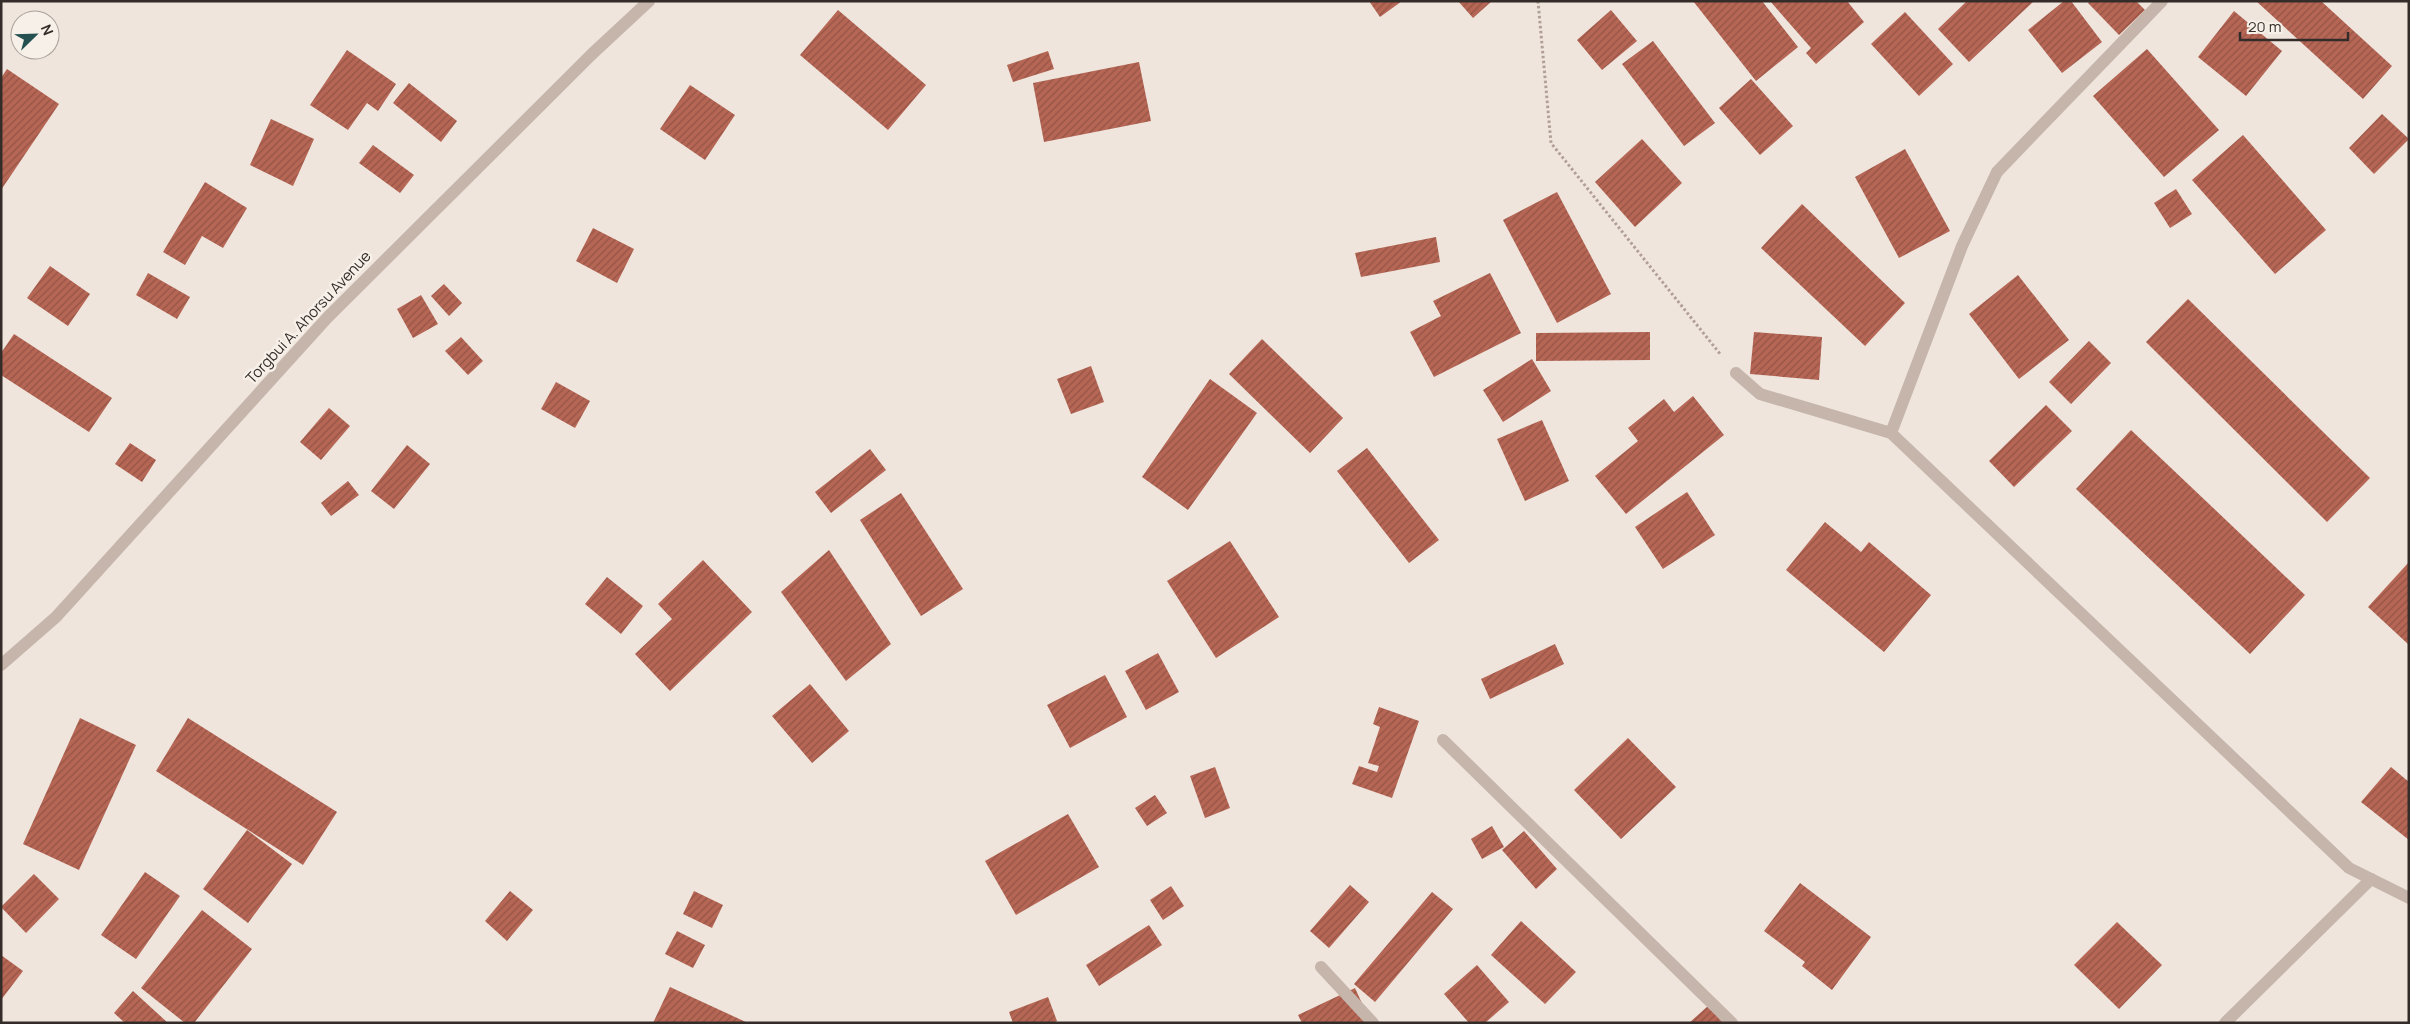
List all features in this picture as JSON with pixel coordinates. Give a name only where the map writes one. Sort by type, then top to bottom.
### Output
[{"type":"street","name":"Torgbui A. Ahorsu Avenue","points":[[1,665],[56,617],[327,318],[592,54],[649,1]]},
{"type":"street","points":[[1891,433],[1962,246],[1997,172],[2162,1]]},
{"type":"street","points":[[1736,373],[1760,394],[1891,433],[2349,868],[2409,898]]},
{"type":"street","points":[[1443,740],[1732,1023]]},
{"type":"street","points":[[2225,1023],[2371,879]]},
{"type":"street","points":[[1320,967],[1373,1023]]},
{"type":"path","points":[[1538,1],[1551,143],[1736,373]]},
{"type":"building","points":[[1369,1],[1402,1],[1380,17]]},
{"type":"building","points":[[1458,1],[1492,1],[1473,18]]},
{"type":"building","points":[[1693,1],[1762,1],[1798,47],[1756,81]]},
{"type":"building","points":[[1770,1],[1847,1],[1864,22],[1816,64],[1806,53],[1811,48]]},
{"type":"building","points":[[1967,1],[2034,1],[1969,62],[1938,29]]},
{"type":"building","points":[[2064,1],[2071,1],[2102,42],[2062,73],[2028,30]]},
{"type":"building","points":[[2090,1],[2136,1],[2145,10],[2119,35],[2088,3]]},
{"type":"building","points":[[2256,1],[2321,1],[2392,66],[2363,99]]},
{"type":"building","points":[[838,10],[926,85],[888,130],[800,55]]},
{"type":"building","points":[[1611,10],[1637,41],[1602,70],[1577,40]]},
{"type":"building","points":[[2234,11],[2282,51],[2246,96],[2198,57]]},
{"type":"building","points":[[1905,12],[1953,64],[1919,96],[1871,44]]},
{"type":"building","points":[[1653,41],[1715,123],[1684,146],[1622,64]]},
{"type":"building","points":[[2147,49],[2219,130],[2164,177],[2093,96]]},
{"type":"building","points":[[347,50],[396,84],[378,111],[367,103],[348,130],[310,105]]},
{"type":"building","points":[[1048,51],[1054,69],[1013,82],[1007,65]]},
{"type":"building","points":[[1139,62],[1151,121],[1044,142],[1033,83]]},
{"type":"building","points":[[7,69],[59,104],[1,190],[1,78]]},
{"type":"building","points":[[1751,79],[1793,126],[1760,155],[1719,108]]},
{"type":"building","points":[[409,83],[457,121],[441,142],[393,103]]},
{"type":"building","points":[[690,85],[735,115],[705,160],[660,129]]},
{"type":"building","points":[[2382,114],[2409,139],[2374,174],[2349,148]]},
{"type":"building","points":[[271,119],[314,139],[293,186],[250,165]]},
{"type":"building","points":[[2243,135],[2326,230],[2275,274],[2192,180]]},
{"type":"building","points":[[1642,139],[1682,183],[1635,227],[1595,182]]},
{"type":"building","points":[[373,145],[414,175],[400,193],[359,163]]},
{"type":"building","points":[[1905,149],[1950,231],[1899,258],[1855,177]]},
{"type":"building","points":[[205,182],[247,208],[223,248],[202,236],[185,265],[163,252]]},
{"type":"building","points":[[2176,189],[2192,214],[2170,228],[2154,203]]},
{"type":"building","points":[[1557,192],[1611,294],[1557,323],[1503,220]]},
{"type":"building","points":[[1802,204],[1905,303],[1865,346],[1761,248]]},
{"type":"building","points":[[593,228],[634,249],[617,283],[576,261]]},
{"type":"building","points":[[1436,237],[1440,262],[1361,277],[1355,253]]},
{"type":"building","points":[[50,266],[90,294],[68,326],[27,298]]},
{"type":"building","points":[[148,273],[190,297],[177,319],[136,295]]},
{"type":"building","points":[[1490,273],[1521,333],[1434,377],[1410,332],[1441,316],[1433,301]]},
{"type":"building","points":[[2018,275],[2069,340],[2019,379],[1969,314]]},
{"type":"building","points":[[444,284],[462,303],[449,316],[431,296]]},
{"type":"building","points":[[421,295],[438,324],[413,338],[397,309]]},
{"type":"building","points":[[2188,299],[2370,478],[2327,522],[2146,342]]},
{"type":"building","points":[[1650,332],[1650,360],[1536,361],[1536,333]]},
{"type":"building","points":[[1754,332],[1822,337],[1819,380],[1750,374]]},
{"type":"building","points":[[14,334],[112,398],[89,432],[1,375],[1,353]]},
{"type":"building","points":[[461,337],[483,361],[468,375],[445,351]]},
{"type":"building","points":[[1262,339],[1343,418],[1310,453],[1229,374]]},
{"type":"building","points":[[2089,341],[2111,363],[2071,404],[2049,382]]},
{"type":"building","points":[[1532,359],[1551,391],[1503,422],[1483,390]]},
{"type":"building","points":[[1091,366],[1104,402],[1071,414],[1057,379]]},
{"type":"building","points":[[1210,379],[1257,413],[1188,510],[1142,477]]},
{"type":"building","points":[[556,382],[590,401],[575,428],[541,409]]},
{"type":"building","points":[[1693,396],[1724,435],[1626,514],[1595,476],[1638,441],[1628,428],[1664,399],[1674,412]]},
{"type":"building","points":[[2046,405],[2072,431],[2014,487],[1989,461]]},
{"type":"building","points":[[329,408],[350,426],[321,460],[300,442]]},
{"type":"building","points":[[1542,420],[1569,481],[1525,501],[1497,439]]},
{"type":"building","points":[[2131,430],[2305,595],[2250,654],[2076,489]]},
{"type":"building","points":[[130,443],[156,460],[142,482],[115,464]]},
{"type":"building","points":[[407,445],[430,464],[394,509],[371,491]]},
{"type":"building","points":[[1367,448],[1439,540],[1409,563],[1337,471]]},
{"type":"building","points":[[870,449],[886,470],[831,513],[815,492]]},
{"type":"building","points":[[348,481],[359,495],[331,516],[321,503]]},
{"type":"building","points":[[1687,492],[1715,535],[1663,569],[1635,527]]},
{"type":"building","points":[[901,493],[963,589],[921,616],[860,520]]},
{"type":"building","points":[[1825,522],[1861,552],[1869,542],[1931,595],[1884,652],[1786,570]]},
{"type":"building","points":[[1230,541],[1279,617],[1216,658],[1167,581]]},
{"type":"building","points":[[829,550],[891,644],[846,681],[781,592]]},
{"type":"building","points":[[703,560],[752,612],[670,691],[635,654],[672,619],[658,604]]},
{"type":"building","points":[[2409,562],[2409,645],[2368,607]]},
{"type":"building","points":[[607,577],[643,606],[621,634],[585,604]]},
{"type":"building","points":[[1555,644],[1564,664],[1490,699],[1481,679]]},
{"type":"building","points":[[1158,653],[1179,692],[1146,710],[1125,671]]},
{"type":"building","points":[[1105,675],[1127,717],[1070,748],[1047,705]]},
{"type":"building","points":[[810,684],[849,731],[812,763],[772,716]]},
{"type":"building","points":[[1379,707],[1419,721],[1392,798],[1352,784],[1359,766],[1377,772],[1379,766],[1368,763],[1380,727],[1373,724]]},
{"type":"building","points":[[80,718],[136,745],[79,870],[23,844]]},
{"type":"building","points":[[188,718],[337,812],[303,865],[156,771]]},
{"type":"building","points":[[1628,738],[1676,787],[1621,839],[1574,790]]},
{"type":"building","points":[[1215,767],[1230,808],[1205,818],[1190,776]]},
{"type":"building","points":[[2391,767],[2409,782],[2409,840],[2361,802]]},
{"type":"building","points":[[1155,795],[1167,813],[1147,826],[1135,808]]},
{"type":"building","points":[[1068,814],[1099,867],[1016,915],[985,861]]},
{"type":"building","points":[[1492,826],[1504,847],[1482,859],[1471,839]]},
{"type":"building","points":[[247,830],[292,864],[248,923],[203,889]]},
{"type":"building","points":[[1524,831],[1557,869],[1536,889],[1502,850]]},
{"type":"building","points":[[145,872],[180,896],[136,959],[101,935]]},
{"type":"building","points":[[34,874],[59,899],[26,933],[1,907]]},
{"type":"building","points":[[1800,883],[1871,937],[1832,990],[1802,966],[1805,962],[1764,931]]},
{"type":"building","points":[[1350,885],[1369,902],[1329,948],[1310,931]]},
{"type":"building","points":[[1171,886],[1184,906],[1163,920],[1150,900]]},
{"type":"building","points":[[510,891],[533,910],[507,941],[485,921]]},
{"type":"building","points":[[694,891],[723,905],[712,928],[683,914]]},
{"type":"building","points":[[1432,892],[1453,909],[1375,1002],[1354,984]]},
{"type":"building","points":[[202,910],[252,949],[194,1023],[185,1023],[141,988]]},
{"type":"building","points":[[1521,921],[1576,972],[1545,1004],[1491,955]]},
{"type":"building","points":[[2117,922],[2162,965],[2119,1009],[2074,965]]},
{"type":"building","points":[[1149,925],[1162,945],[1099,986],[1086,965]]},
{"type":"building","points":[[677,931],[705,945],[693,968],[665,954]]},
{"type":"building","points":[[1,955],[23,971],[1,1000]]},
{"type":"building","points":[[1477,965],[1509,1002],[1485,1023],[1469,1023],[1444,994]]},
{"type":"building","points":[[670,987],[748,1023],[653,1023]]},
{"type":"building","points":[[1355,988],[1371,1023],[1302,1023],[1298,1015]]},
{"type":"building","points":[[133,991],[168,1023],[125,1023],[114,1013]]},
{"type":"building","points":[[1048,997],[1057,1021],[1052,1023],[1013,1023],[1009,1012]]},
{"type":"building","points":[[1708,1006],[1723,1023],[1689,1023]]}]
